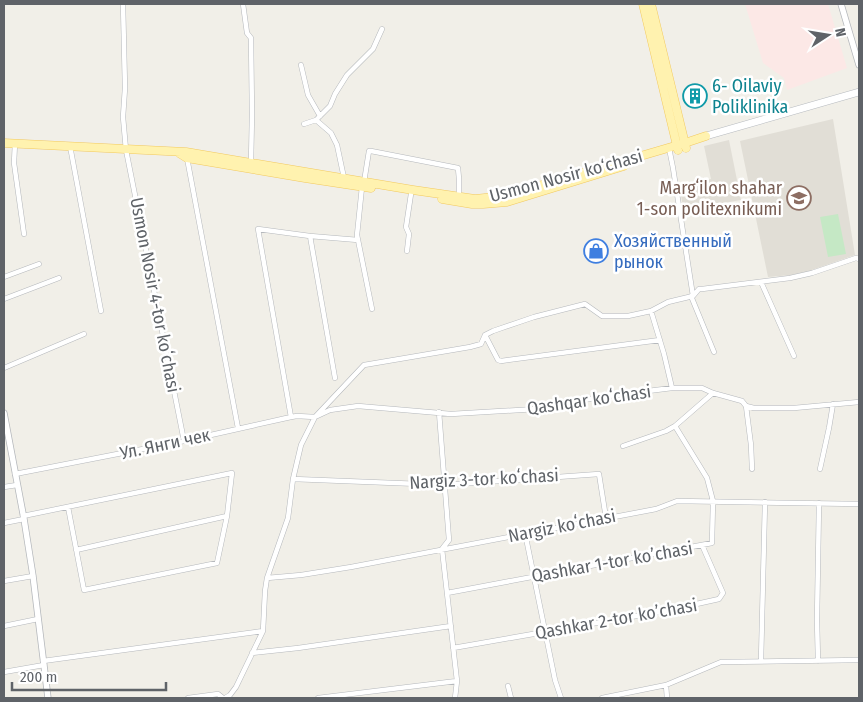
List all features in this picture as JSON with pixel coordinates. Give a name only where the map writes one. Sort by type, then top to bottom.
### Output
[{"type":"main road","points":[[643,4],[678,148]]},
{"type":"main road","points":[[650,4],[678,148]]},
{"type":"main road","name":"Usmon Nosir ko‘chasi","points":[[4,142],[177,152],[296,177],[363,184],[472,204],[497,203],[535,194],[678,148],[706,136],[859,92]]},
{"type":"main road","name":"Usmon Nosir ko‘chasi","points":[[385,188],[476,199],[504,196],[678,148]]},
{"type":"main road","name":"Usmon Nosir ko‘chasi","points":[[187,155],[344,178],[363,184]]},
{"type":"street","name":"Usmon Nosir 4-tor koʻchasi","points":[[123,4],[125,59],[123,117],[126,150],[184,441]]},
{"type":"street","points":[[243,4],[247,33],[251,38],[251,163]]},
{"type":"street","points":[[841,4],[859,65]]},
{"type":"street","points":[[304,124],[318,118],[330,106],[347,75],[373,49],[382,29]]},
{"type":"street","points":[[301,65],[308,95],[318,118],[331,133],[337,145],[344,178]]},
{"type":"street","points":[[15,143],[14,162],[24,234]]},
{"type":"street","points":[[70,146],[101,312]]},
{"type":"street","points":[[678,148],[692,296],[714,352]]},
{"type":"street","points":[[372,309],[357,234],[369,152],[458,168],[459,196]]},
{"type":"street","points":[[187,155],[238,428]]},
{"type":"street","points":[[407,251],[409,234],[406,227],[411,194]]},
{"type":"street","points":[[291,417],[258,229],[358,240]]},
{"type":"street","points":[[310,236],[335,378]]},
{"type":"street","points":[[188,698],[218,694],[224,698],[230,695],[236,687],[263,631],[267,578],[288,518],[293,479],[301,445],[315,416],[364,365],[481,344],[485,335],[493,331],[534,317],[585,304],[602,316],[628,316],[651,311],[668,302],[692,296],[702,289],[790,278],[812,273],[856,258],[859,260]]},
{"type":"street","points":[[4,277],[39,264]]},
{"type":"street","points":[[4,299],[59,278]]},
{"type":"street","points":[[761,282],[794,356]]},
{"type":"street","points":[[651,311],[672,388]]},
{"type":"street","points":[[4,368],[84,334]]},
{"type":"street","points":[[485,335],[498,360],[501,361],[660,340]]},
{"type":"street","name":"Qashqar koʻchasi","points":[[315,416],[330,410],[358,406],[451,414],[536,409],[600,397],[672,388],[702,388],[742,401],[746,406],[754,408],[794,408],[859,402]]},
{"type":"street","points":[[624,446],[675,426],[713,393]]},
{"type":"street","points":[[820,469],[832,404]]},
{"type":"street","points":[[746,406],[752,445],[752,469]]},
{"type":"street","points":[[439,412],[449,540],[442,549],[457,681],[455,698]]},
{"type":"street","points":[[4,413],[33,576],[48,698]]},
{"type":"street","name":"Ул. Янги чек","points":[[15,474],[184,441],[291,417],[315,416]]},
{"type":"street","name":"Qashkar 1-tor koʼchasi","points":[[447,592],[712,544],[713,501],[707,478],[675,426]]},
{"type":"street","points":[[4,523],[68,507],[232,474],[217,563],[84,590],[68,507]]},
{"type":"street","name":"Nargiz 3-tor koʻchasi","points":[[293,479],[445,485],[599,474],[606,518]]},
{"type":"street","points":[[4,487],[17,485]]},
{"type":"street","name":"Nargiz koʻchasi","points":[[267,578],[318,572],[525,534],[656,509],[677,501],[859,504]]},
{"type":"street","points":[[761,662],[766,502]]},
{"type":"street","points":[[818,661],[816,620],[819,503]]},
{"type":"street","points":[[76,550],[226,516]]},
{"type":"street","points":[[525,534],[555,680],[561,698]]},
{"type":"street","name":"Qashkar 2-tor koʼchasi","points":[[454,648],[665,611],[719,599],[723,593],[702,545]]},
{"type":"street","points":[[4,581],[33,576]]},
{"type":"street","points":[[4,626],[38,619]]},
{"type":"street","points":[[252,653],[451,626]]},
{"type":"street","points":[[4,672],[44,663],[263,631]]},
{"type":"street","points":[[602,698],[666,685],[721,662],[859,660]]},
{"type":"street","points":[[318,698],[457,681]]},
{"type":"street","points":[[666,685],[667,698]]},
{"type":"street","points":[[508,686],[510,698]]},
{"type":"shaded area","points":[[745,4],[828,4],[847,68],[787,90],[784,78],[763,63]]},
{"type":"shaded area","name":"Margʻilon shahar 1-son politexnikumi","points":[[833,119],[855,255],[806,272],[768,277],[740,141]]},
{"type":"shaded area","points":[[729,140],[741,200],[683,210],[680,185],[711,179],[704,146]]},
{"type":"green space","points":[[838,214],[846,254],[828,257],[820,217]]},
{"type":"place","name":"6- Oilaviy Poliklinika","points":[[695,96]]},
{"type":"place","name":"Margʻilon shahar 1-son politexnikumi","points":[[799,198]]},
{"type":"place","name":"Хозяйственный рынок","points":[[596,251]]}]
